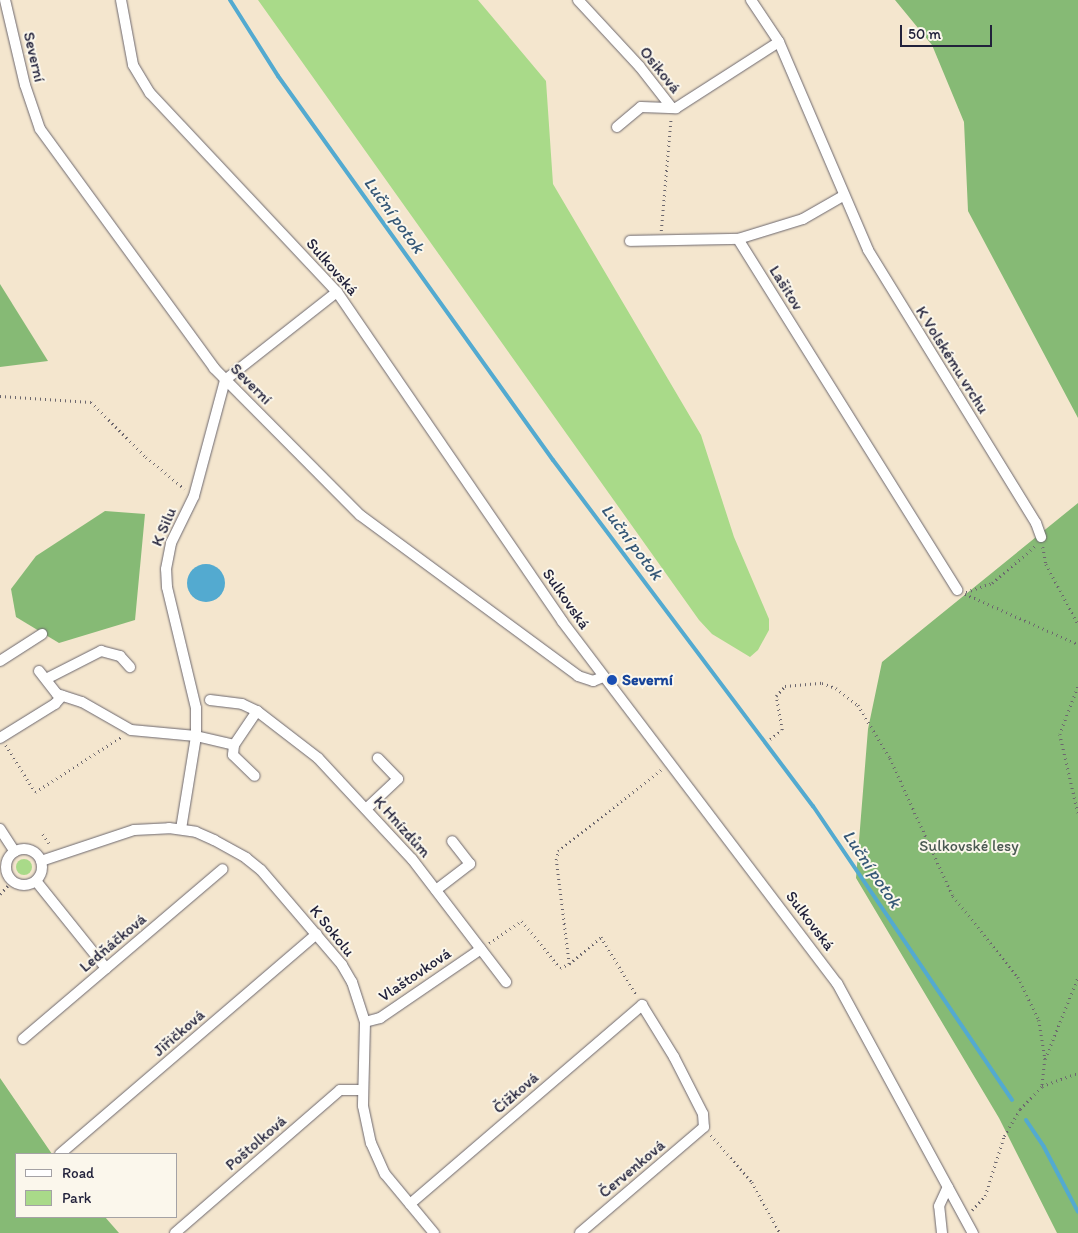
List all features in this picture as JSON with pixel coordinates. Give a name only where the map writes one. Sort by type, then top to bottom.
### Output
[{"type":"street","name":"Severní","points":[[5,0],[29,102],[40,130],[225,380],[360,515],[578,676],[593,681],[603,677]]},
{"type":"street","name":"Sulkovská","points":[[121,0],[133,65],[150,93],[337,292],[603,677],[837,983],[973,1233]]},
{"type":"street","name":"Osiková","points":[[578,0],[640,67],[672,108]]},
{"type":"street","points":[[630,241],[661,238],[738,239],[803,218],[843,196],[779,42],[751,0]]},
{"type":"street","points":[[617,127],[641,107],[672,108],[779,42]]},
{"type":"street","name":"K Volskému vrchu","points":[[843,196],[895,297],[1036,523],[1041,537]]},
{"type":"street","name":"Lašitov","points":[[738,239],[957,590]]},
{"type":"street","points":[[225,380],[337,292]]},
{"type":"street","name":"K Silu","points":[[181,829],[196,736],[196,708],[190,675],[167,587],[166,568],[171,543],[194,496],[225,380]]},
{"type":"street","points":[[0,661],[42,634]]},
{"type":"street","points":[[130,667],[120,656],[101,651],[42,675],[62,696],[82,702],[131,730],[196,736],[234,745]]},
{"type":"street","points":[[0,738],[56,704],[62,696]]},
{"type":"street","name":"K Hnízdům","points":[[210,700],[242,704],[257,710],[318,758],[366,809],[436,890],[506,982]]},
{"type":"street","points":[[254,776],[233,755],[234,745],[257,710]]},
{"type":"street","points":[[366,809],[398,779],[378,758]]},
{"type":"street","points":[[0,828],[14,852]]},
{"type":"street","name":"K Sokolu","points":[[41,861],[134,830],[181,829],[214,840],[246,858],[317,934],[352,982],[365,1022],[363,1090],[365,1122],[378,1161],[434,1233]]},
{"type":"street","points":[[436,890],[470,864],[452,841]]},
{"type":"street","points":[[28,850],[41,861],[41,874],[36,881],[24,886],[12,881],[6,864],[14,852],[28,850]]},
{"type":"street","name":"Ledňáčková","points":[[23,1039],[223,869]]},
{"type":"street","points":[[36,881],[106,968]]},
{"type":"street","name":"Jiřičková","points":[[61,1153],[317,934]]},
{"type":"street","name":"Vlaštovková","points":[[365,1022],[380,1018],[481,949]]},
{"type":"street","points":[[642,1005],[674,1057],[703,1114],[704,1127]]},
{"type":"street","name":"Čížková","points":[[410,1204],[642,1005]]},
{"type":"street","name":"Poštolková","points":[[175,1233],[340,1090],[363,1090]]},
{"type":"street","name":"Červenková","points":[[580,1233],[704,1127]]},
{"type":"street","points":[[942,1233],[938,1206],[948,1187]]},
{"type":"path","name":"Osiková","points":[[661,238],[672,108]]},
{"type":"path","points":[[0,396],[91,402],[146,457],[194,496]]},
{"type":"path","points":[[957,590],[972,592],[992,583],[1039,542],[1041,537]]},
{"type":"path","points":[[1041,537],[1046,564],[1078,624]]},
{"type":"path","points":[[957,590],[1078,644]]},
{"type":"path","points":[[770,739],[782,730],[776,696],[786,686],[796,683],[822,683],[836,688],[848,696],[869,721],[913,805],[953,896],[1018,977],[1039,1020],[1045,1059],[1042,1086]]},
{"type":"path","points":[[1078,687],[1060,734],[1078,814]]},
{"type":"path","points":[[0,738],[35,792],[131,730]]},
{"type":"path","points":[[569,964],[556,860],[558,851],[669,764]]},
{"type":"path","points":[[43,834],[50,842]]},
{"type":"path","points":[[0,894],[12,881]]},
{"type":"path","points":[[481,949],[522,921],[560,968],[569,964],[601,938],[642,1005]]},
{"type":"path","points":[[1045,1059],[1078,977]]},
{"type":"path","points":[[965,1217],[986,1196],[1004,1136],[1020,1110],[1042,1086],[1078,1073]]},
{"type":"path","points":[[704,1127],[752,1182],[780,1233]]},
{"type":"green space","points":[[258,0],[478,0],[546,81],[553,184],[701,435],[734,537],[769,619],[769,630],[758,650],[750,657],[712,634],[699,620]]},
{"type":"green space","points":[[895,0],[1078,0],[1078,418],[968,211],[964,122],[932,45]]},
{"type":"green space","points":[[0,284],[48,361],[0,367]]},
{"type":"green space","name":"Sulkovské lesy","points":[[1078,503],[1078,1233],[1057,1233],[999,1118],[856,878],[868,729],[882,662]]},
{"type":"green space","points":[[105,511],[145,514],[135,620],[59,643],[16,617],[11,589],[36,556]]},
{"type":"green space","points":[[21,859],[27,859],[32,864],[30,873],[21,875],[16,870],[16,864]]},
{"type":"green space","points":[[0,1078],[51,1153],[15,1153],[15,1218],[106,1218],[119,1233],[0,1233]]},
{"type":"water","points":[[206,564],[213,565],[219,570],[224,576],[224,590],[219,596],[213,601],[206,602],[199,601],[193,596],[188,590],[187,583],[188,576],[193,570],[199,565]]},
{"type":"waterway","name":"Luční potok","points":[[230,0],[278,76],[553,460],[813,806],[1012,1100]]},
{"type":"waterway","name":"Luční potok","points":[[1026,1120],[1044,1147],[1078,1212]]},
{"type":"place","name":"Severní","points":[[612,680]]}]
